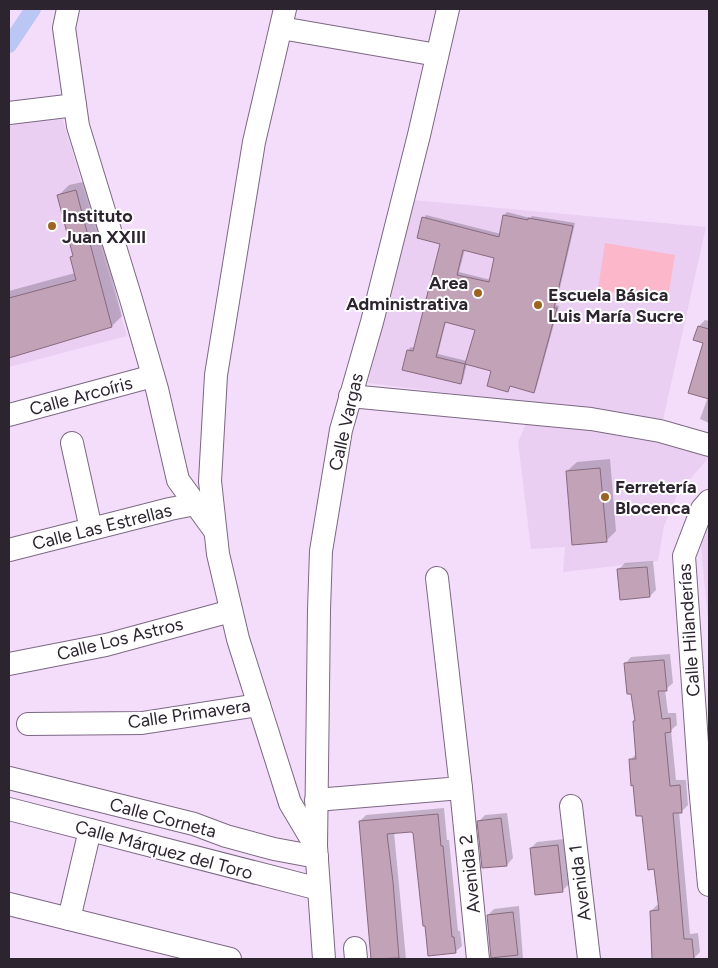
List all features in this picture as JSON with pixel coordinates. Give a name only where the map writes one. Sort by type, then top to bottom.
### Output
[{"type":"street","points":[[68,9],[64,28],[78,126],[131,299],[178,480],[215,532]]},
{"type":"street","name":"Calle Vargas","points":[[324,959],[316,851],[321,551],[340,430],[374,312],[419,135],[448,9]]},
{"type":"street","points":[[316,851],[290,802],[231,610],[218,554],[210,481],[216,375],[254,142],[283,18],[437,55]]},
{"type":"street","points":[[9,112],[76,105]]},
{"type":"street","name":"Calle Arcoíris","points":[[9,415],[152,376]]},
{"type":"street","points":[[350,396],[591,419],[660,431],[709,445]]},
{"type":"street","points":[[72,443],[91,529]]},
{"type":"street","name":"Calle Hilanderías","points":[[709,501],[702,509],[684,556],[704,785],[709,885]]},
{"type":"street","name":"Calle Las Estrellas","points":[[9,550],[195,504]]},
{"type":"street","name":"Avenida 2","points":[[438,578],[478,959]]},
{"type":"street","name":"Calle Los Astros","points":[[9,664],[106,645],[231,610]]},
{"type":"street","name":"Calle Primavera","points":[[28,724],[142,723],[259,705]]},
{"type":"street","name":"Calle Corneta","points":[[9,778],[194,824],[226,836],[274,849],[316,851]]},
{"type":"street","points":[[316,800],[461,788]]},
{"type":"street","name":"Avenida 1","points":[[571,806],[588,959]]},
{"type":"street","name":"Calle Márquez del Toro","points":[[9,809],[319,889]]},
{"type":"street","points":[[69,919],[90,830]]},
{"type":"street","points":[[9,904],[230,959]]},
{"type":"shaded area","name":"Instituto Juan XXIII","points":[[60,110],[127,336],[9,367],[9,116]]},
{"type":"shaded area","name":"Escuela Básica Luis María Sucre","points":[[414,200],[706,227],[663,420],[368,383]]},
{"type":"shaded area","points":[[605,243],[675,255],[667,303],[598,289]]},
{"type":"shaded area","points":[[527,422],[597,426],[709,457],[678,493],[664,526],[658,561],[563,572],[565,547],[531,549],[518,442]]},
{"type":"shaded area","points":[[709,526],[709,631],[700,536]]},
{"type":"building","points":[[76,190],[112,327],[9,358],[9,298],[76,280],[70,257],[73,256],[57,195]]},
{"type":"building","points":[[503,215],[573,226],[554,308],[557,308],[534,393],[510,386],[508,392],[487,386],[491,371],[465,364],[461,384],[402,370],[407,350],[413,351],[440,244],[417,238],[422,217],[499,237]],"holes":[[[463,250],[494,258],[489,282],[457,275]],[[445,322],[475,330],[465,364],[436,357]]]},
{"type":"building","points":[[698,326],[709,329],[709,399],[688,393],[703,343],[693,340]]},
{"type":"building","points":[[600,468],[607,542],[572,545],[566,471]]},
{"type":"building","points":[[647,567],[650,597],[620,600],[617,569]]},
{"type":"building","points":[[664,660],[667,691],[658,691],[662,719],[670,718],[671,732],[665,733],[670,786],[680,785],[682,813],[673,813],[684,939],[692,939],[694,959],[652,959],[650,911],[659,910],[654,869],[648,870],[642,816],[636,816],[633,785],[631,786],[629,759],[636,759],[633,721],[635,721],[631,694],[627,694],[624,663]]},
{"type":"building","points":[[438,814],[452,937],[454,937],[456,953],[428,956],[413,833],[411,832],[387,834],[399,958],[371,959],[359,821]]},
{"type":"building","points":[[501,818],[507,866],[482,868],[477,821]]},
{"type":"building","points":[[558,845],[563,892],[535,895],[530,848]]},
{"type":"building","points":[[513,912],[518,955],[491,958],[487,915]]},
{"type":"waterway","points":[[9,45],[33,9]]},
{"type":"place","name":"Instituto Juan XXIII","points":[[52,226]]},
{"type":"place","name":"Area Administrativa","points":[[478,293]]},
{"type":"place","name":"Escuela Básica Luis María Sucre","points":[[538,305]]},
{"type":"place","name":"Ferretería Blocenca","points":[[605,497]]}]
